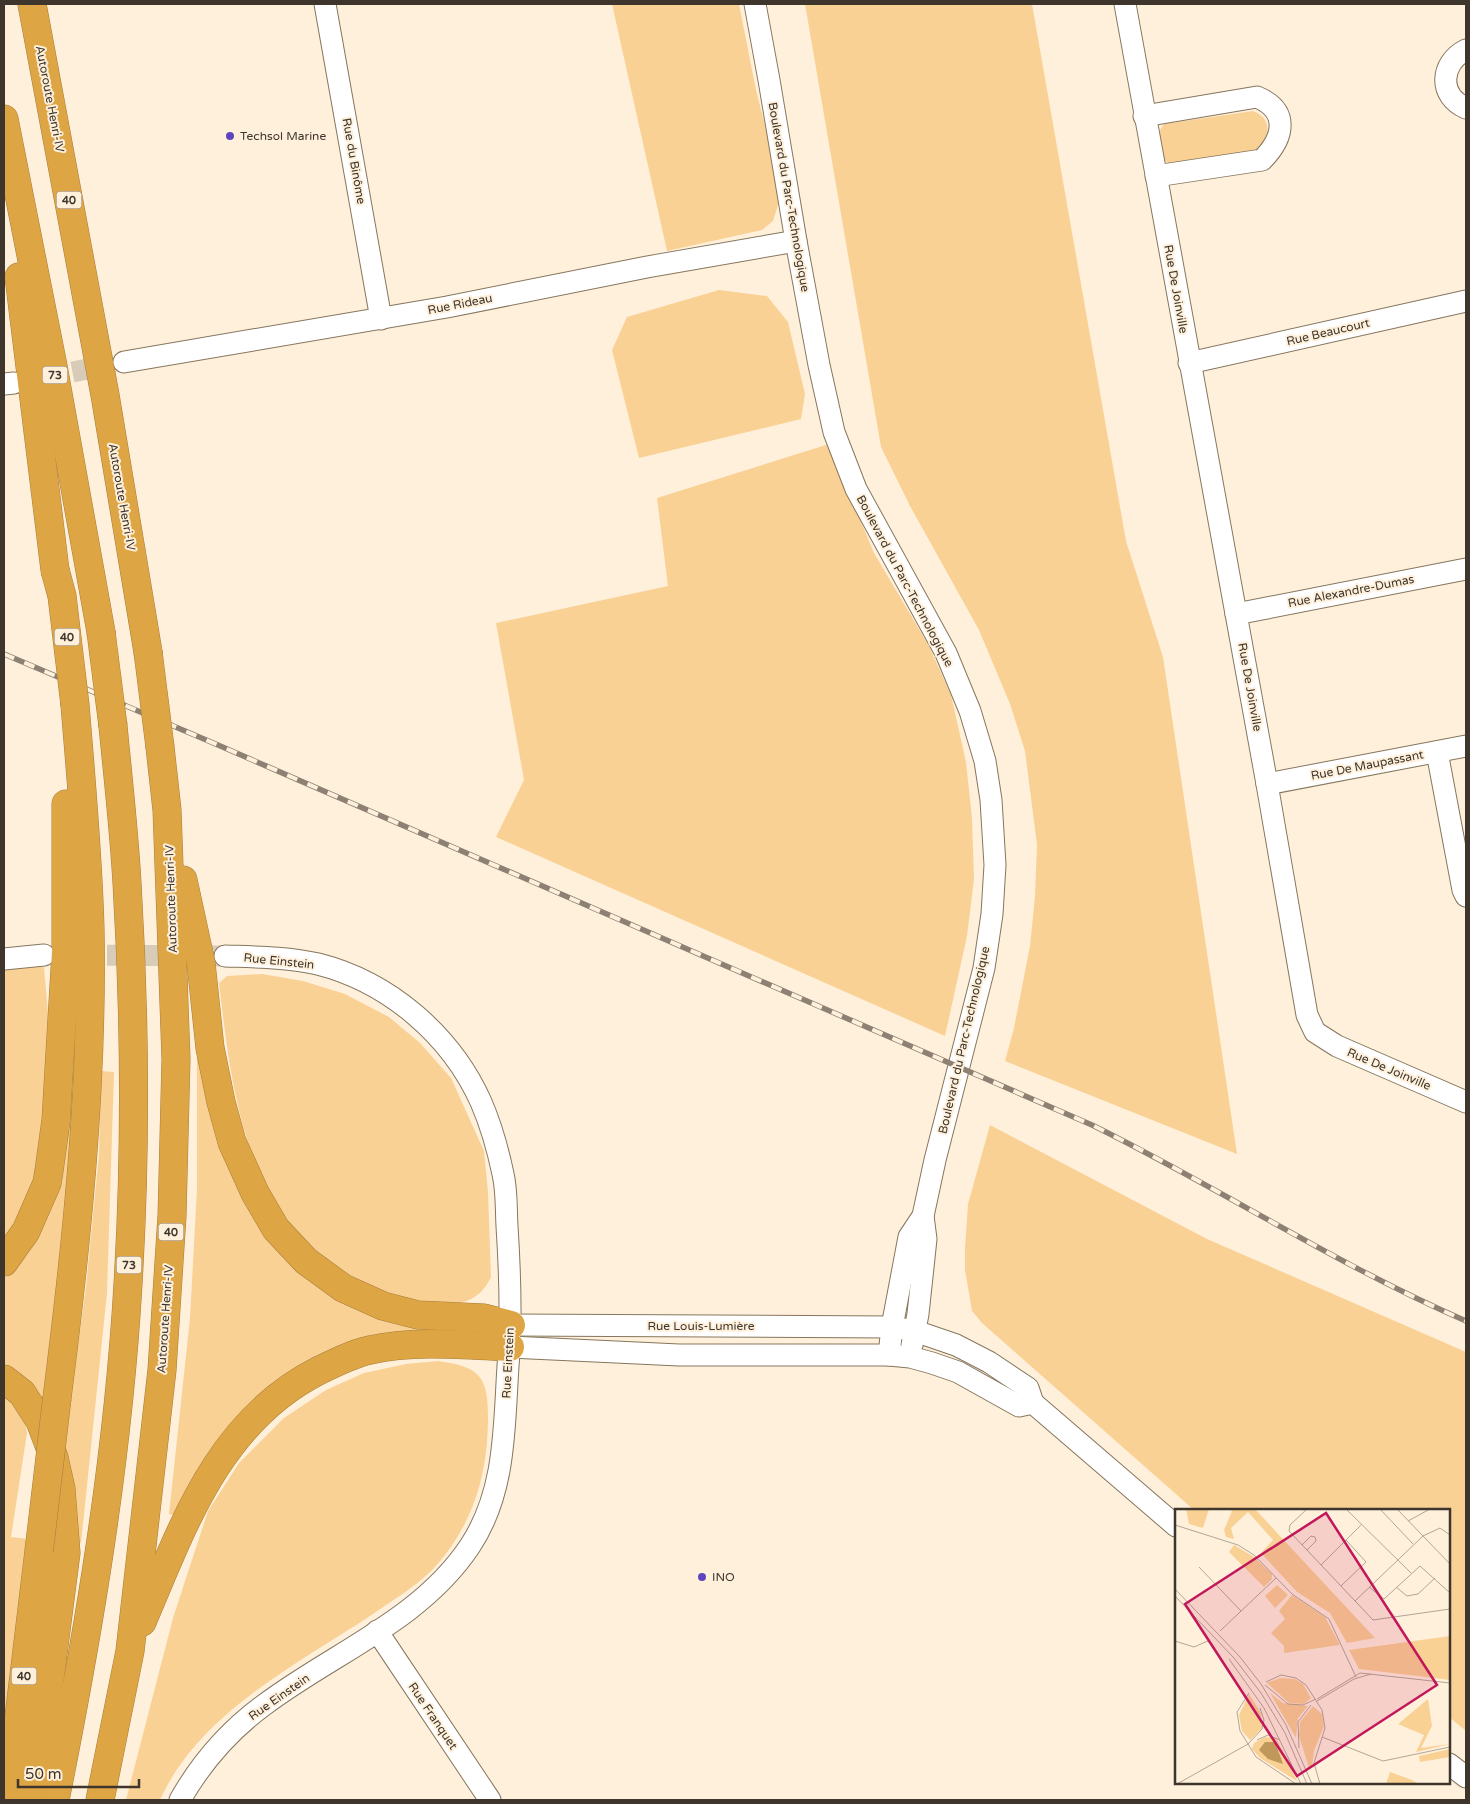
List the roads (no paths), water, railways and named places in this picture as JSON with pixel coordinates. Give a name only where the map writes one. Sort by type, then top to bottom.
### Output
[{"type":"highway","name":"Autoroute Henri-IV","points":[[32,4],[105,395],[148,652],[167,810],[176,1058],[172,1216],[161,1379],[130,1651],[100,1800]]},
{"type":"highway","name":"73","points":[[4,119],[53,366],[101,632],[113,726],[127,880],[133,1012],[133,1154],[128,1284],[116,1426],[98,1562],[77,1688],[55,1800]]},
{"type":"highway","name":"40","points":[[4,139],[29,368],[55,570],[62,596],[68,704],[87,861],[90,929],[89,1052],[81,1189],[71,1291],[9,1800]]},
{"type":"highway","points":[[4,1262],[26,1231],[47,1183],[56,1120],[66,945],[68,704]]},
{"type":"highway","points":[[167,810],[201,963],[210,1048],[221,1102],[232,1142],[254,1193],[276,1228],[306,1261],[343,1288],[383,1306],[418,1315],[484,1318],[510,1336]]},
{"type":"highway","points":[[130,1651],[199,1492],[224,1453],[246,1427],[278,1397],[298,1381],[338,1361],[369,1350],[510,1336]]},
{"type":"highway","points":[[4,1379],[22,1394],[40,1421],[54,1458],[61,1489],[66,1553],[34,1800]]},
{"type":"street","name":"Rue du Binôme","points":[[325,4],[382,318]]},
{"type":"street","name":"Boulevard du Parc-Technologique","points":[[755,4],[796,241],[834,432],[856,489],[946,653],[970,711],[985,761],[991,800],[994,865],[992,914],[984,968],[935,1160],[923,1216],[926,1239],[910,1357]]},
{"type":"street","name":"Rue De Joinville","points":[[1125,4],[1144,116],[1268,784],[1307,1015],[1315,1032],[1337,1046],[1466,1102]]},
{"type":"street","points":[[1466,50],[1456,56],[1449,65],[1446,76],[1447,90],[1454,100],[1466,108]]},
{"type":"street","points":[[1144,116],[1257,97],[1268,102],[1274,108],[1280,122],[1277,141],[1262,160],[1156,176]]},
{"type":"street","name":"Rue Rideau","points":[[124,362],[382,318],[647,267],[796,241]]},
{"type":"street","name":"Rue Beaucourt","points":[[1190,363],[1466,301]]},
{"type":"street","name":"Rue Alexandre-Dumas","points":[[1236,614],[1466,569]]},
{"type":"street","name":"Rue De Maupassant","points":[[1268,784],[1466,746]]},
{"type":"street","points":[[1437,752],[1463,890],[1466,896]]},
{"type":"street","points":[[4,959],[44,955]]},
{"type":"street","name":"Rue Einstein","points":[[180,1800],[190,1783],[225,1739],[257,1711],[407,1612],[442,1580],[470,1546],[488,1513],[495,1492],[504,1435],[510,1336],[504,1178],[493,1133],[481,1102],[465,1071],[444,1042],[415,1014],[364,980],[316,964],[276,958],[225,956]]},
{"type":"street","name":"Boulevard du Parc-Technologique","points":[[889,1355],[892,1327],[910,1237],[923,1216]]},
{"type":"street","points":[[892,1327],[915,1331],[956,1345],[989,1362],[1028,1388],[1033,1403],[1175,1525]]},
{"type":"street","name":"Rue Louis-Lumière","points":[[510,1336],[892,1327]]},
{"type":"street","points":[[510,1336],[679,1355],[889,1355],[910,1357],[958,1372],[1019,1406],[1033,1403]]},
{"type":"street","name":"Rue Franquet","points":[[377,1631],[490,1800]]},
{"type":"street","points":[[1450,1765],[1466,1776]]},
{"type":"tunnel","points":[[41,378],[114,364]]},
{"type":"tunnel","points":[[75,955],[225,956]]},
{"type":"railway","points":[[4,654],[218,745],[1092,1125],[1324,1251],[1466,1321]]},
{"type":"place","name":"Techsol Marine","points":[[230,136]]},
{"type":"place","name":"INO","points":[[702,1577]]}]
